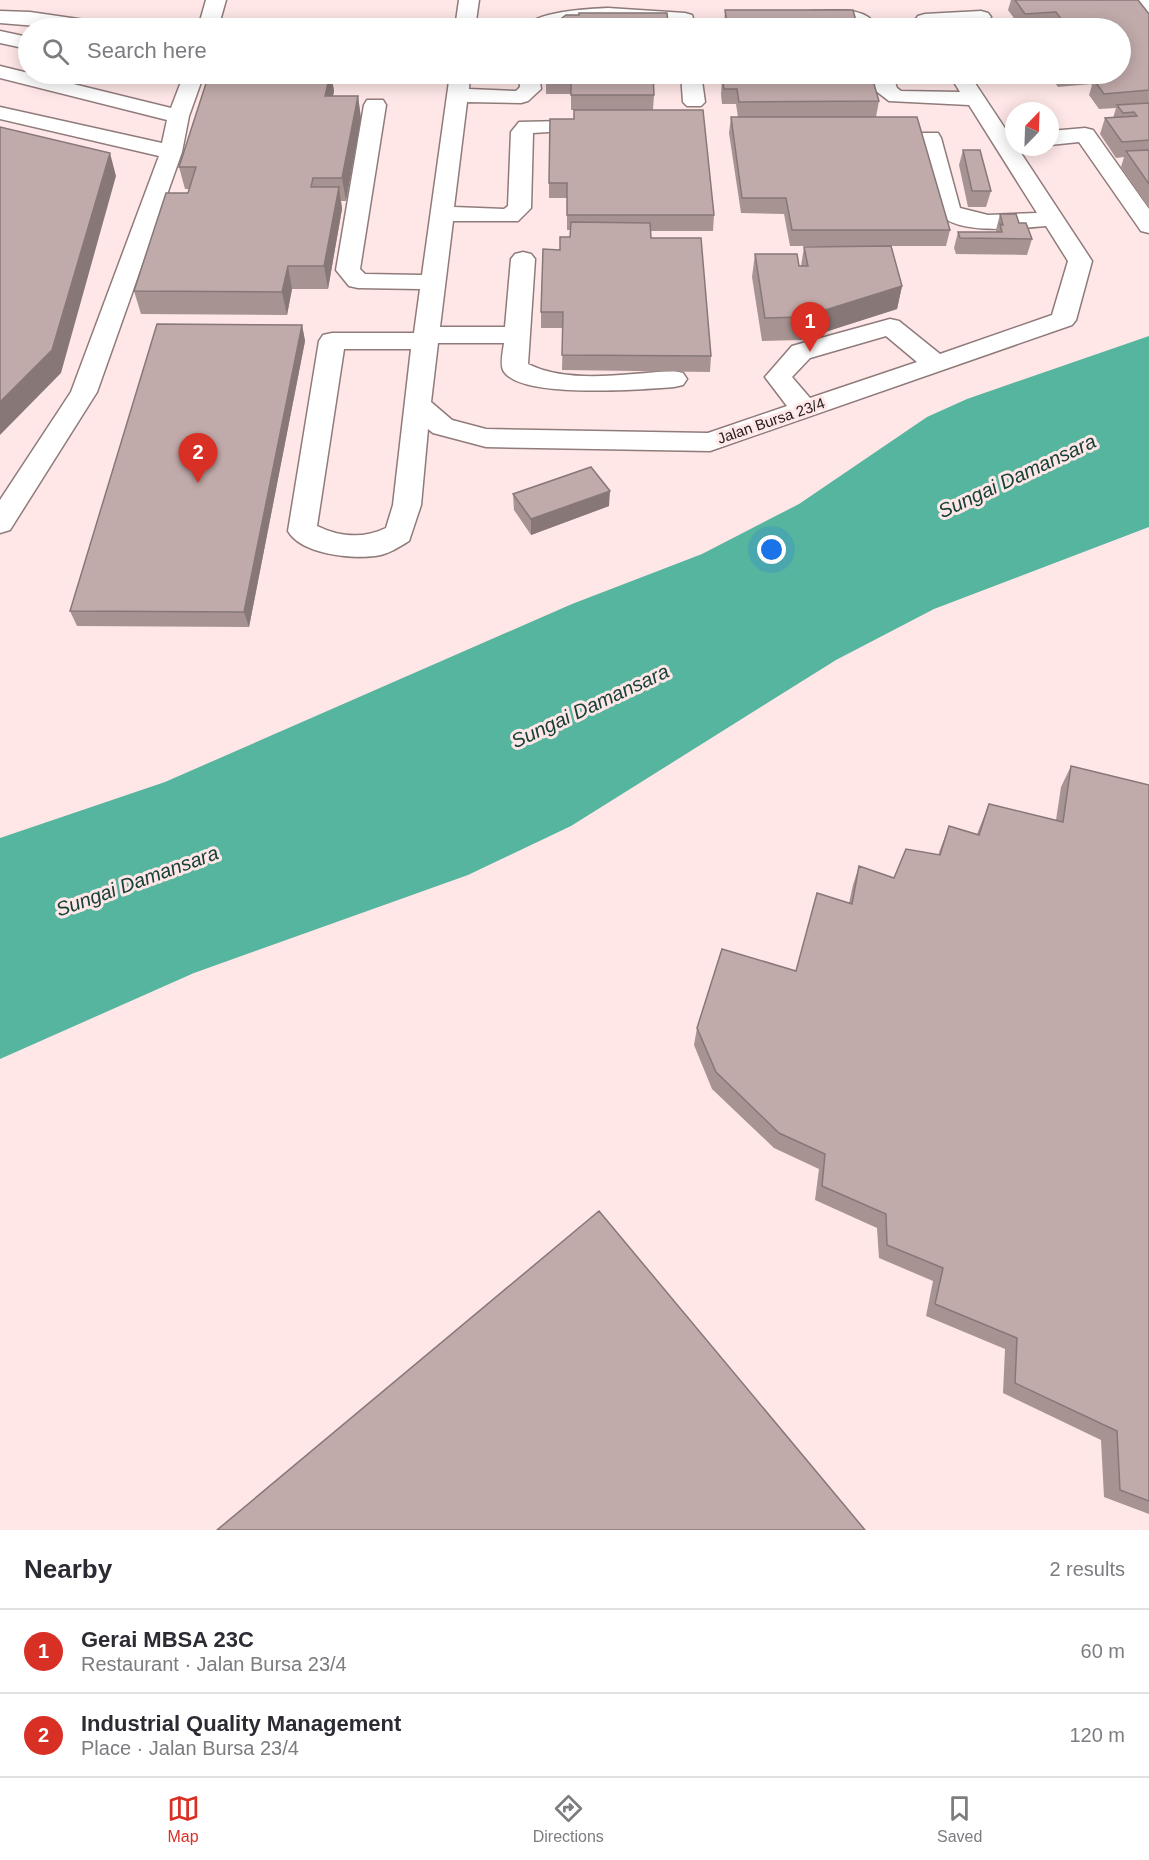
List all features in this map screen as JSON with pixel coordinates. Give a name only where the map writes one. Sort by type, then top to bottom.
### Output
[{"type":"street","points":[[211,18],[216,0]]},
{"type":"street","points":[[466,18],[469,0]]},
{"type":"street","points":[[987,18],[993,0]]},
{"type":"street","points":[[1140,0],[1149,11]]},
{"type":"street","points":[[560,18],[592,15],[679,18]]},
{"type":"street","points":[[0,17],[30,18]]},
{"type":"street","points":[[797,17],[856,18]]},
{"type":"street","points":[[1,38],[18,26]]},
{"type":"street","points":[[1,38],[18,41]]},
{"type":"street","points":[[0,72],[18,76]]},
{"type":"street","points":[[49,84],[178,116]]},
{"type":"street","points":[[0,523],[84,393],[171,153],[178,116],[190,84]]},
{"type":"street","points":[[517,335],[426,338],[332,341],[302,531],[331,545],[375,546],[399,534],[407,505],[417,405],[426,338],[442,214],[458,84],[521,97],[531,89],[531,84]]},
{"type":"street","points":[[692,84],[694,102]]},
{"type":"street","points":[[885,84],[887,91],[896,97],[976,99]]},
{"type":"street","name":"Jalan Bursa 23/4","points":[[966,84],[1005,137]]},
{"type":"street","points":[[375,105],[348,270],[358,280],[433,282]]},
{"type":"street","points":[[0,113],[171,153]]},
{"type":"street","points":[[442,214],[510,216],[519,208],[522,132],[527,127],[556,126]]},
{"type":"street","points":[[1059,137],[1085,135],[1149,226]]},
{"type":"street","points":[[930,138],[950,212],[962,218],[982,222],[1053,219]]},
{"type":"street","name":"Jalan Bursa 23/4","points":[[417,405],[442,427],[486,438],[710,442],[1063,320],[1080,261],[1017,156]]},
{"type":"street","points":[[523,259],[515,368],[528,377],[557,382],[674,379]]},
{"type":"street","points":[[804,409],[778,377],[801,352],[890,327],[936,364]]},
{"type":"water","name":"Sungai Damansara","points":[[1149,336],[1149,527],[934,609],[836,660],[571,826],[468,875],[194,973],[0,1059],[0,838],[165,782],[572,604],[702,554],[799,504],[927,417],[967,399]]},
{"type":"building","points":[[1015,0],[1138,0],[1149,14],[1149,90],[1104,94],[1097,84],[1131,84],[1131,18],[1060,18],[1056,12],[1025,14]]},
{"type":"building","points":[[725,10],[853,10],[855,18],[726,18]]},
{"type":"building","points":[[579,13],[667,13],[668,18],[562,18],[566,15],[579,15]]},
{"type":"building","points":[[206,84],[328,84],[325,96],[358,96],[342,178],[313,178],[311,187],[339,187],[324,266],[288,266],[282,292],[134,291],[166,193],[188,193],[196,167],[179,167]]},
{"type":"building","points":[[571,84],[653,84],[654,95],[571,95]]},
{"type":"building","points":[[723,84],[874,84],[879,101],[739,102],[737,89],[724,89]]},
{"type":"building","points":[[1149,103],[1149,140],[1122,142],[1105,118],[1137,116],[1134,112],[1123,113],[1117,105]]},
{"type":"building","points":[[574,110],[703,110],[714,215],[567,215],[567,183],[549,183],[550,119],[574,119]]},
{"type":"building","points":[[731,117],[917,117],[950,230],[792,230],[786,198],[742,198]]},
{"type":"building","points":[[0,127],[110,153],[52,350],[0,402]]},
{"type":"building","points":[[963,150],[980,150],[991,191],[972,191]]},
{"type":"building","points":[[1149,150],[1149,184],[1126,151]]},
{"type":"building","points":[[1000,214],[1016,214],[1019,223],[1026,223],[1032,239],[960,238],[958,232],[1002,232]]},
{"type":"building","points":[[571,222],[650,223],[651,238],[701,238],[711,356],[562,355],[563,312],[541,312],[543,249],[560,250],[560,237],[570,237]]},
{"type":"building","points":[[891,246],[902,286],[803,317],[765,318],[755,254],[797,254],[799,266],[808,266],[804,247]]},
{"type":"building","points":[[157,324],[302,325],[244,612],[70,611]]},
{"type":"building","points":[[591,467],[610,491],[531,519],[513,494]]},
{"type":"building","points":[[1071,766],[1149,785],[1149,1501],[1120,1490],[1117,1431],[1015,1383],[1017,1338],[935,1304],[943,1268],[887,1245],[886,1214],[822,1186],[825,1154],[779,1133],[716,1072],[697,1028],[722,949],[796,971],[817,893],[852,904],[859,866],[894,878],[906,849],[940,855],[949,826],[979,835],[989,804],[1063,822]]},
{"type":"building","points":[[599,1211],[865,1530],[217,1530]]},
{"type":"place","name":"Gerai MBSA 23C","points":[[810,352]]},
{"type":"place","name":"Industrial Quality Management","points":[[198,483]]}]
